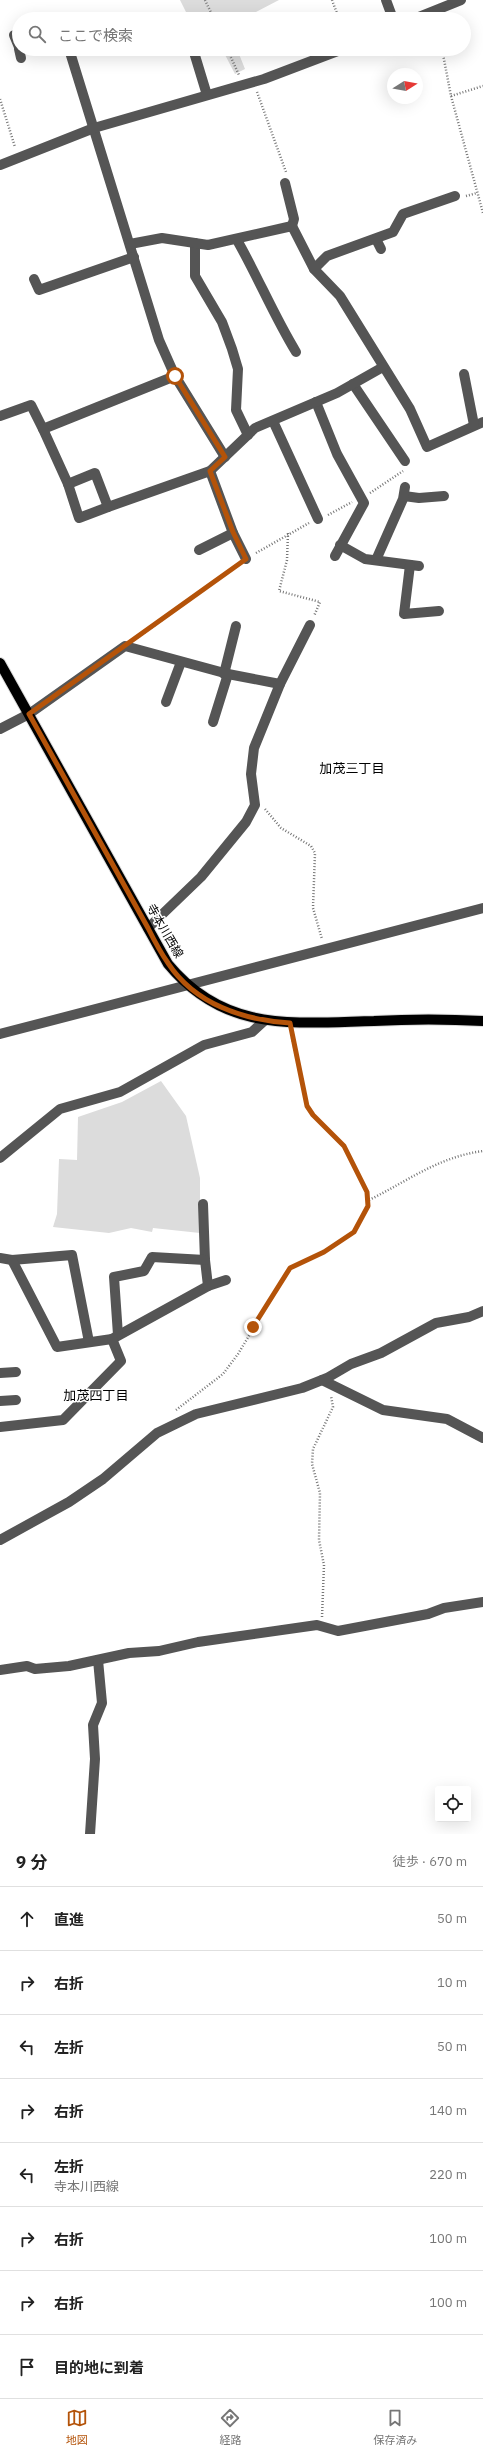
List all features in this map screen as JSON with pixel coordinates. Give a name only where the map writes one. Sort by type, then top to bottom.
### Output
[{"type":"main road","name":"寺本川西線","points":[[0,663],[168,964],[189,986],[218,1006],[264,1021],[290,1023],[417,1020],[483,1021]]},
{"type":"street","points":[[386,0],[390,12]]},
{"type":"street","points":[[431,12],[461,0]]},
{"type":"street","points":[[71,56],[159,340],[175,376],[225,457]]},
{"type":"street","points":[[195,56],[208,95]]},
{"type":"street","points":[[0,165],[94,128],[249,84],[324,56]]},
{"type":"street","points":[[285,183],[294,219],[292,226],[314,268],[340,296],[410,409],[426,447],[478,424],[464,374]]},
{"type":"street","points":[[314,268],[327,256],[393,232],[403,214],[455,196]]},
{"type":"street","points":[[130,244],[162,238],[208,245],[237,240],[292,226]]},
{"type":"street","points":[[376,239],[380,249]]},
{"type":"street","points":[[237,240],[261,283],[283,331],[296,352]]},
{"type":"street","points":[[195,243],[195,276],[222,322],[232,349],[238,368],[236,410],[248,435]]},
{"type":"street","points":[[39,290],[134,256]]},
{"type":"street","points":[[34,279],[42,300]]},
{"type":"street","points":[[0,416],[31,404],[68,484],[79,518],[210,471],[256,428],[316,402],[383,367]]},
{"type":"street","points":[[43,429],[175,376]]},
{"type":"street","points":[[353,384],[405,461]]},
{"type":"street","points":[[316,402],[337,454],[351,468],[364,504],[335,556]]},
{"type":"street","points":[[273,421],[318,519]]},
{"type":"street","points":[[210,471],[233,532],[246,559]]},
{"type":"street","points":[[68,484],[95,473],[108,507]]},
{"type":"street","points":[[376,560],[404,491],[419,498],[444,496]]},
{"type":"street","points":[[199,550],[233,532]]},
{"type":"street","points":[[340,545],[365,559],[414,565],[404,614],[439,611]]},
{"type":"street","points":[[148,928],[201,877],[246,822],[255,803],[251,774],[254,748],[280,684],[310,625]]},
{"type":"street","points":[[213,722],[226,674],[236,626]]},
{"type":"street","points":[[0,729],[29,714],[125,646],[226,674],[280,684]]},
{"type":"street","points":[[166,702],[181,662]]},
{"type":"street","points":[[0,1034],[189,986],[483,908]]},
{"type":"street","points":[[0,1158],[60,1109],[120,1092],[204,1045],[252,1032],[264,1021]]},
{"type":"street","points":[[204,1204],[204,1260],[208,1286]]},
{"type":"street","points":[[0,1258],[12,1260],[72,1255],[89,1342]]},
{"type":"street","points":[[0,1427],[63,1420],[121,1361],[115,1337],[114,1277],[144,1271],[152,1257],[204,1260]]},
{"type":"street","points":[[12,1260],[57,1347],[115,1337],[208,1286],[226,1280]]},
{"type":"street","points":[[0,1540],[69,1502],[103,1479],[157,1433],[196,1414],[326,1382],[351,1364],[381,1353],[436,1323],[469,1317],[483,1311]]},
{"type":"street","points":[[0,1373],[16,1372]]},
{"type":"street","points":[[326,1382],[384,1410],[447,1419],[483,1438]]},
{"type":"street","points":[[0,1401],[16,1400]]},
{"type":"street","points":[[0,1670],[27,1666],[35,1669],[56,1667],[198,1642],[316,1625],[338,1631],[428,1614],[444,1608],[483,1602]]},
{"type":"street","points":[[90,1834],[95,1760],[93,1725],[102,1703],[98,1660]]},
{"type":"path","points":[[205,0],[211,12]]},
{"type":"path","points":[[332,0],[336,12]]},
{"type":"path","points":[[231,56],[249,84],[287,173],[285,183]]},
{"type":"path","points":[[443,56],[451,96],[483,213]]},
{"type":"path","points":[[451,96],[483,86]]},
{"type":"path","points":[[0,99],[18,157]]},
{"type":"path","points":[[125,646],[246,559],[288,533],[287,560],[279,590],[320,602],[310,625]]},
{"type":"path","points":[[255,803],[260,802],[281,828],[310,846],[315,853],[313,908],[324,949]]},
{"type":"path","points":[[172,1413],[223,1374],[238,1354],[290,1268],[324,1252],[354,1232],[368,1206],[369,1200],[344,1146],[313,1115],[307,1106],[290,1023]]},
{"type":"path","points":[[369,1200],[421,1170],[466,1153],[483,1151]]},
{"type":"path","points":[[322,1627],[324,1565],[319,1540],[320,1493],[312,1464],[312,1449],[333,1407],[326,1382]]},
{"type":"shaded area","points":[[180,0],[279,0],[256,12],[186,12]]},
{"type":"shaded area","points":[[226,56],[240,56],[245,69],[235,74]]},
{"type":"shaded area","points":[[161,1081],[186,1116],[200,1178],[200,1233],[153,1228],[152,1232],[131,1228],[109,1233],[53,1227],[57,1214],[59,1159],[77,1160],[78,1117],[122,1102]]},
{"type":"district","name":"加茂三丁目","points":[[352,768]]},
{"type":"district","name":"加茂四丁目","points":[[96,1395]]},
{"type":"route","points":[[175,376],[225,457],[210,471],[233,532],[246,559],[29,714],[168,964],[177,975],[205,999],[218,1006],[250,1018],[264,1021],[290,1023],[291,1034],[307,1106],[313,1115],[344,1146],[367,1192],[369,1200],[368,1206],[354,1232],[324,1252],[290,1268],[253,1327]]}]
